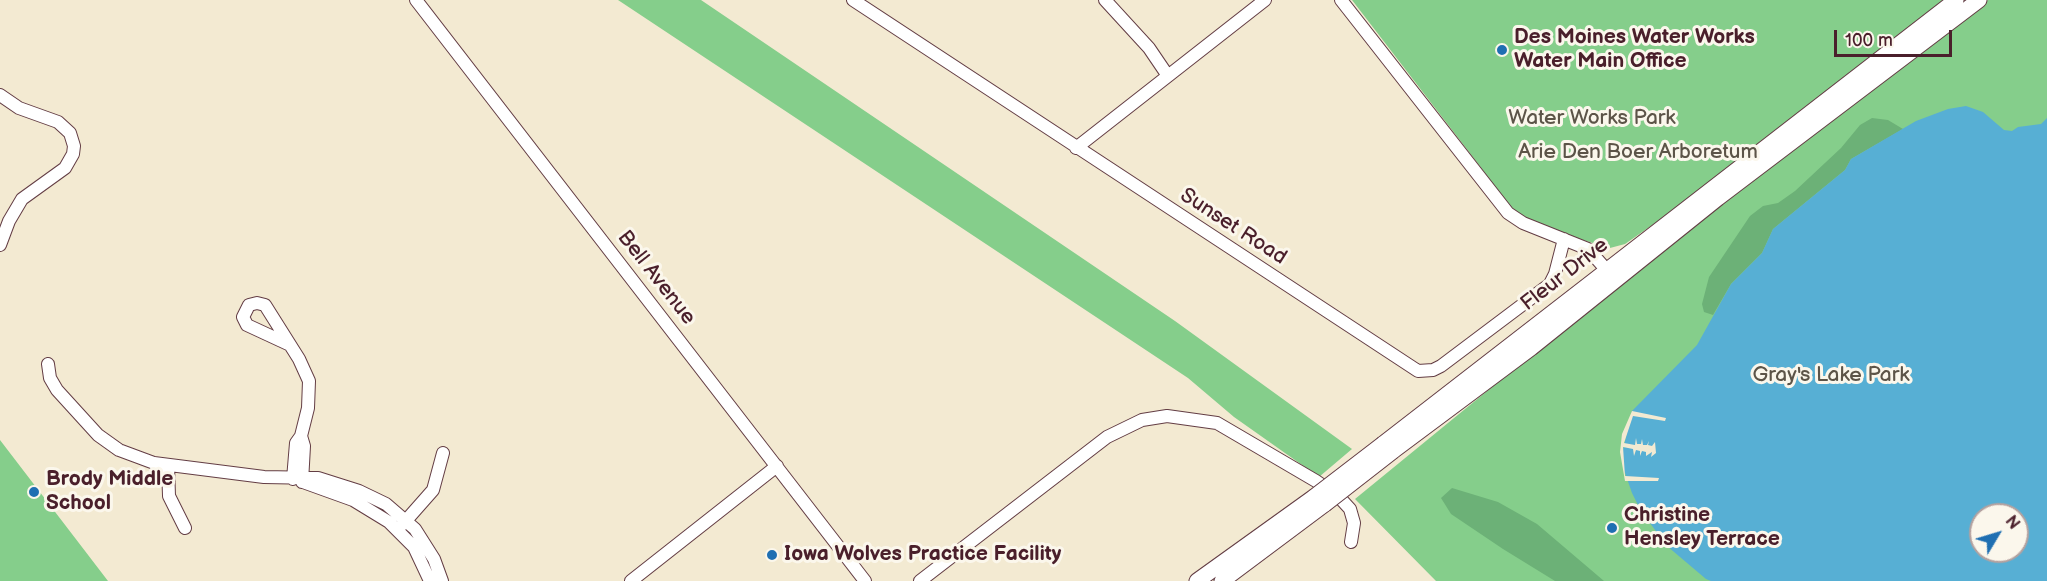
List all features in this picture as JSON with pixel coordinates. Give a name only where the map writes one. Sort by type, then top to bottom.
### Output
[{"type":"main road","name":"Fleur Drive","points":[[1222,581],[1319,500],[1611,275],[1956,0]]},
{"type":"main road","name":"Fleur Drive","points":[[1611,275],[1718,198],[1979,0]]},
{"type":"main road","name":"Fleur Drive","points":[[1197,581],[1319,500]]},
{"type":"street","name":"Bell Avenue","points":[[416,0],[865,581]]},
{"type":"street","name":"Sunset Road","points":[[854,0],[1418,371],[1433,370],[1441,366],[1543,290],[1553,279],[1564,239]]},
{"type":"street","points":[[1105,0],[1149,48],[1168,76]]},
{"type":"street","points":[[1076,148],[1265,0]]},
{"type":"street","points":[[1341,0],[1499,203],[1523,223],[1588,249],[1611,275]]},
{"type":"street","points":[[0,95],[19,108],[58,122],[70,133],[74,146],[73,154],[65,168],[22,199],[14,210],[0,245]]},
{"type":"street","points":[[288,344],[299,358],[309,381],[310,394],[302,436],[296,443],[299,480]]},
{"type":"street","points":[[48,364],[50,378],[57,390],[98,435],[130,455],[168,465],[299,480],[353,500],[402,525],[427,546],[442,581]]},
{"type":"street","points":[[920,581],[1107,436],[1142,420],[1167,416],[1217,423],[1324,487],[1350,509],[1354,523],[1351,542]]},
{"type":"street","points":[[402,525],[433,490],[443,453]]},
{"type":"street","points":[[168,465],[169,496],[185,528]]},
{"type":"street","points":[[631,581],[777,466]]},
{"type":"street","points":[[402,525],[430,581]]},
{"type":"green space","points":[[618,0],[701,0],[1175,321],[1352,449],[1319,477],[1234,417],[1188,378]]},
{"type":"green space","name":"Water Works Park","points":[[1352,0],[1948,0],[1684,203],[1625,244],[1610,248],[1542,228],[1507,207],[1482,169]]},
{"type":"green space","name":"Gray's Lake Park","points":[[1988,0],[2047,0],[2047,581],[1436,581],[1355,499],[1607,293]]},
{"type":"green space","points":[[1872,118],[1888,120],[1903,129],[1851,159],[1845,170],[1773,229],[1762,253],[1731,284],[1713,315],[1704,312],[1702,304],[1709,277],[1750,216],[1763,206],[1778,203],[1795,191],[1841,148],[1860,125]]},
{"type":"green space","name":"Brody Middle School","points":[[0,440],[108,581],[0,581]]},
{"type":"green space","points":[[1452,488],[1498,502],[1537,524],[1604,581],[1555,581],[1451,514],[1441,498]]},
{"type":"water","name":"Gray's Lake Park","points":[[1966,106],[1983,112],[2004,130],[2012,131],[2018,127],[2041,124],[2047,118],[2047,581],[1711,581],[1706,579],[1667,546],[1641,511],[1632,493],[1624,470],[1622,454],[1632,411],[1697,345],[1731,284],[1762,253],[1773,229],[1845,170],[1851,159],[1916,121],[1948,109]]},
{"type":"pier","points":[[1632,411],[1666,418],[1665,421],[1633,416],[1624,443],[1635,445],[1636,438],[1637,444],[1641,444],[1642,439],[1643,445],[1647,445],[1649,441],[1648,445],[1652,446],[1655,442],[1656,453],[1651,457],[1652,452],[1646,456],[1646,452],[1642,451],[1640,456],[1640,451],[1636,450],[1634,456],[1633,449],[1623,447],[1625,476],[1659,478],[1658,481],[1625,481],[1620,452],[1622,434]]},
{"type":"place","name":"Des Moines Water Works Water Main Office","points":[[1502,50]]},
{"type":"place","name":"Brody Middle School","points":[[34,492]]},
{"type":"place","name":"Christine Hensley Terrace","points":[[1612,528]]},
{"type":"place","name":"Iowa Wolves Practice Facility","points":[[772,555]]},
{"type":"park label","name":"Arie Den Boer Arboretum","points":[[1638,153]]}]
